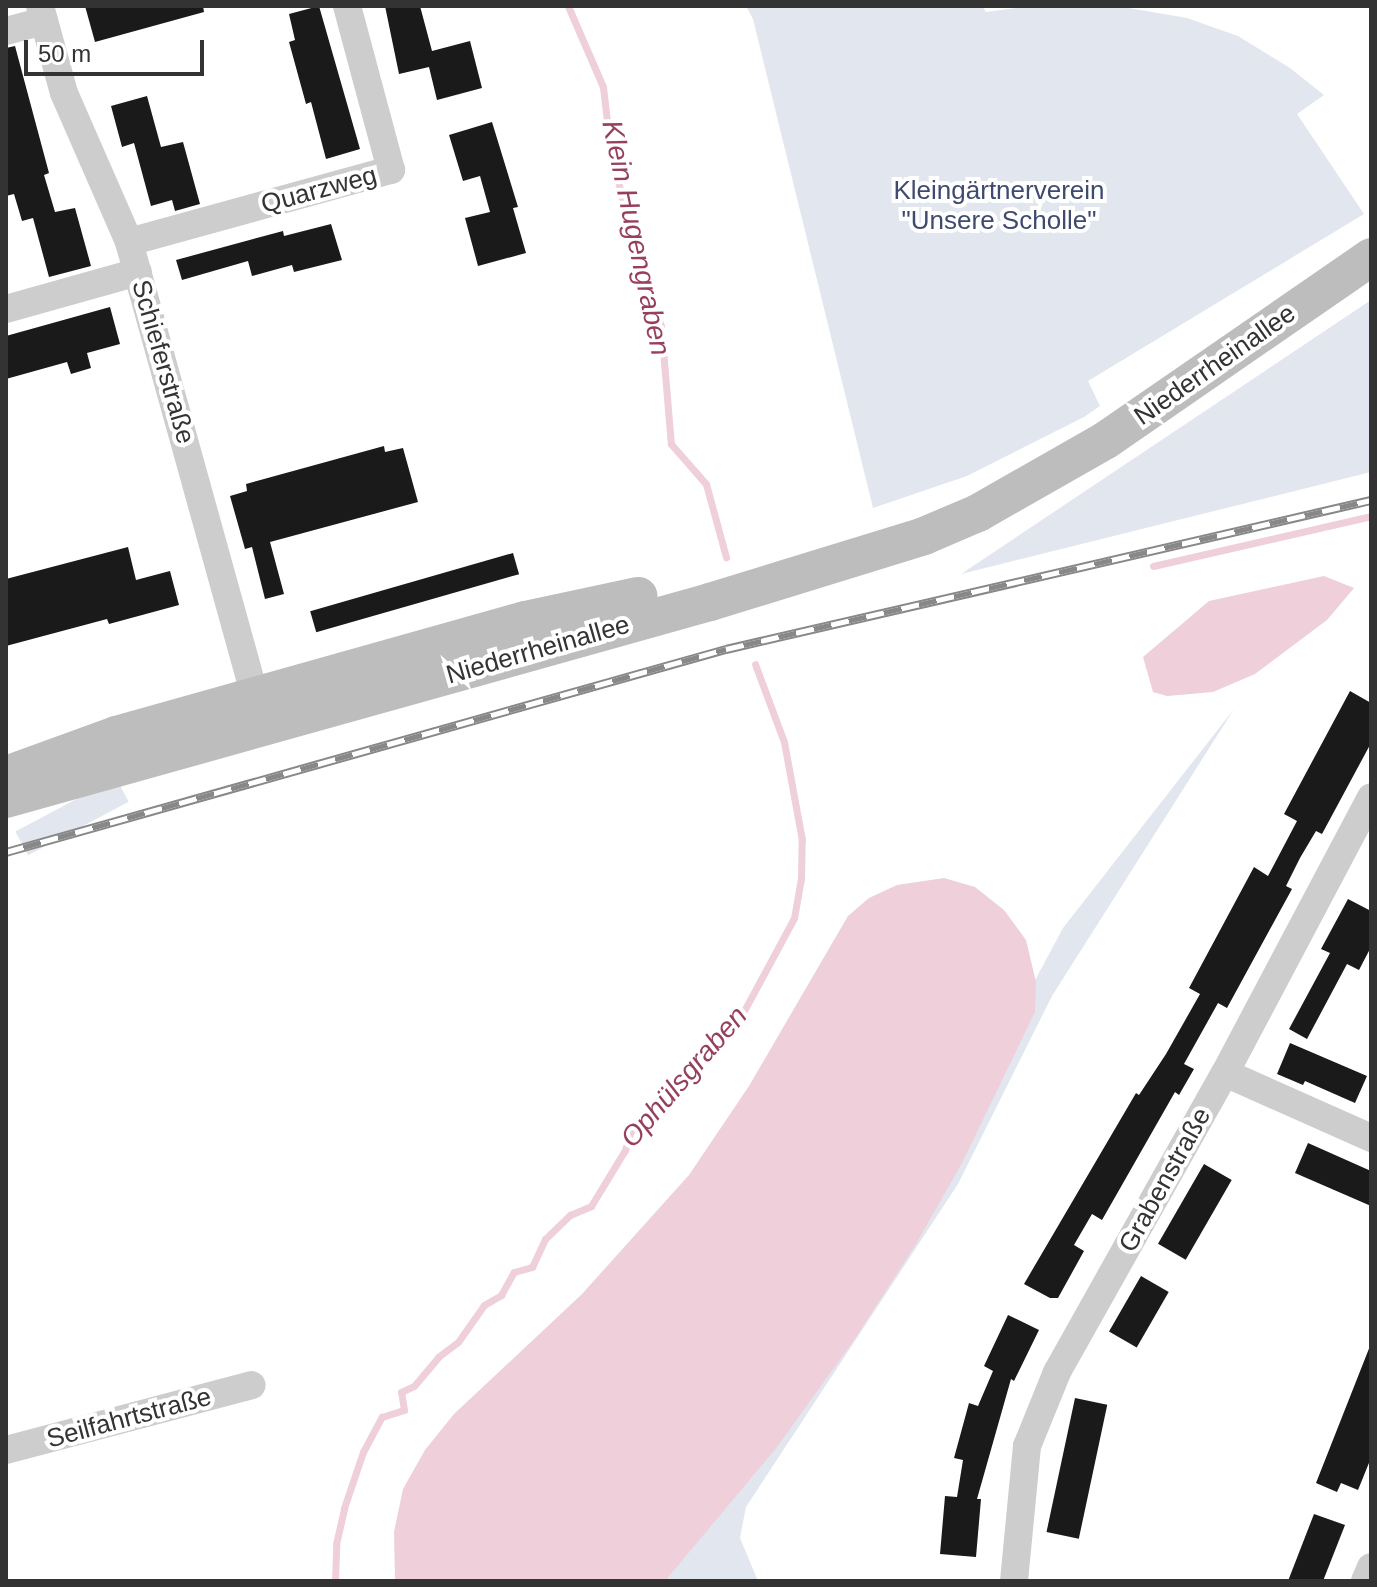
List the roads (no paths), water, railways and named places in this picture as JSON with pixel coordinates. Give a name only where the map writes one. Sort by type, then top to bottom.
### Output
[{"type":"main road","name":"Niederrheinallee","points":[[6,799],[525,620],[644,594],[886,527],[1057,467],[1106,440],[1371,257]]},
{"type":"main road","name":"Niederrheinallee","points":[[6,775],[116,735],[260,711]]},
{"type":"street","name":"Quarzweg","points":[[129,242],[391,170],[347,6]]},
{"type":"street","name":"Schieferstraße","points":[[42,13],[64,93],[129,242],[260,711]]},
{"type":"street","points":[[6,31],[42,13]]},
{"type":"street","points":[[6,309],[138,272]]},
{"type":"street","name":"Grabenstraße","points":[[1014,1581],[1012,1564],[1027,1446],[1057,1372],[1225,1073],[1371,797]]},
{"type":"street","points":[[1225,1073],[1371,1138]]},
{"type":"street","name":"Seilfahrtstraße","points":[[6,1450],[252,1385]]},
{"type":"street","points":[[1365,1581],[1371,1567]]},
{"type":"waterway","name":"Klein Hugengraben","points":[[568,6],[603,87],[610,147],[624,206],[661,326],[671,444],[706,484],[726,557]]},
{"type":"waterway","name":"Ophülsgraben","points":[[1153,566],[1371,516]]},
{"type":"waterway","name":"Ophülsgraben","points":[[335,1581],[336,1544],[344,1508],[363,1452],[382,1417],[404,1410],[401,1392],[414,1386],[438,1357],[458,1342],[484,1305],[501,1295],[514,1272],[532,1267],[545,1239],[570,1215],[591,1206],[625,1150],[631,1130],[649,1120],[699,1061],[738,1022],[794,918],[801,879],[802,840],[784,742],[755,664]]},
{"type":"railway","points":[[6,852],[726,649],[1371,500]]},
{"type":"park label","name":"Kleingärtnerverein \"Unsere Scholle\"","points":[[999,206]]}]
